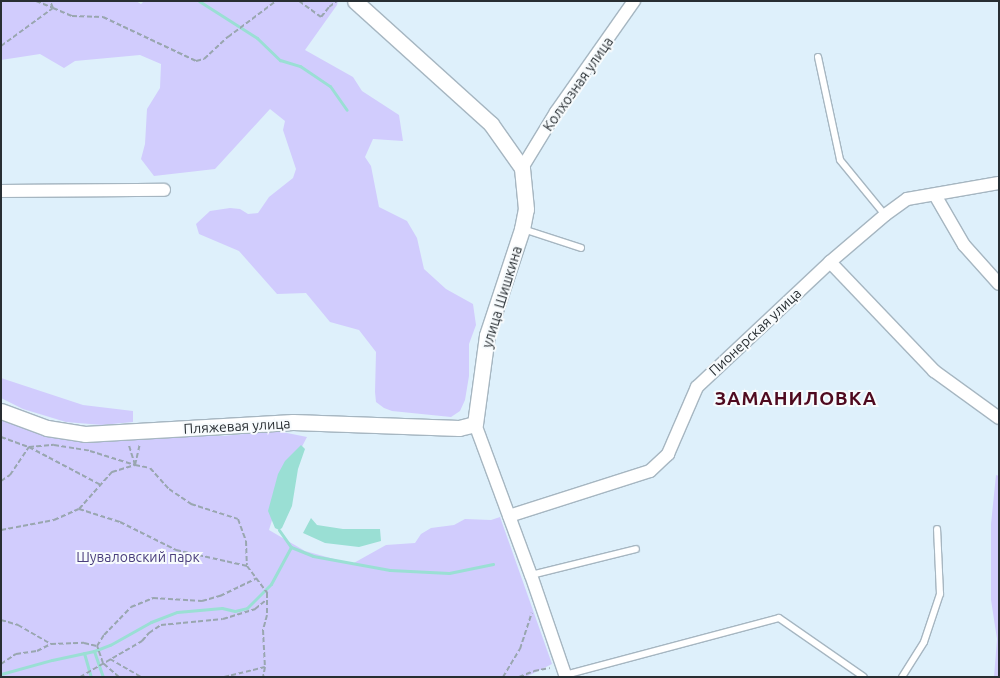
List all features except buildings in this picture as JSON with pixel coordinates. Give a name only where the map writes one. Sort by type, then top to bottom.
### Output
[{"type":"street","name":"улица Шишкина","points":[[355,1],[491,124],[522,168],[526,209],[522,229],[487,335],[475,424],[531,574],[564,672]]},
{"type":"street","name":"Колхозная улица","points":[[522,168],[556,112],[634,1]]},
{"type":"street","name":"Пионерская улица","points":[[509,516],[650,471],[668,454],[697,387],[830,262],[885,215],[907,199],[935,196],[999,183]]},
{"type":"street","points":[[1,191],[164,190]]},
{"type":"street","points":[[935,196],[964,245],[999,284]]},
{"type":"street","points":[[830,262],[934,371],[999,418]]},
{"type":"street","name":"Пляжевая улица","points":[[1,411],[47,428],[85,434],[293,422],[459,428],[475,424]]},
{"type":"lane","points":[[818,57],[840,160],[885,215]]},
{"type":"lane","points":[[522,229],[582,248]]},
{"type":"lane","points":[[902,677],[924,642],[940,594],[936,529]]},
{"type":"lane","points":[[531,574],[636,549]]},
{"type":"lane","points":[[564,672],[779,618],[864,677]]},
{"type":"path","points":[[36,1],[72,16],[95,16],[115,22],[196,61],[204,60],[236,31],[276,1]]},
{"type":"path","points":[[50,1],[53,8]]},
{"type":"path","points":[[299,1],[321,17],[337,1]]},
{"type":"path","points":[[1,46],[53,8]]},
{"type":"path","points":[[1,530],[54,520],[80,509],[112,472],[135,464],[140,451],[140,431]]},
{"type":"path","points":[[125,432],[135,464]]},
{"type":"path","points":[[1,437],[29,446],[101,485]]},
{"type":"path","points":[[29,446],[54,445],[90,451],[150,468],[169,488],[191,504],[238,519],[246,541],[248,566],[267,593],[267,615],[263,630],[266,667],[263,677]]},
{"type":"path","points":[[1,480],[10,475],[29,446]]},
{"type":"path","points":[[80,509],[120,522],[176,550],[248,566]]},
{"type":"path","points":[[97,646],[132,607],[153,598],[202,601],[220,596],[257,578]]},
{"type":"path","points":[[503,677],[520,648],[537,592]]},
{"type":"path","points":[[80,677],[94,667],[142,641],[149,633],[161,625],[223,619],[255,610],[266,600]]},
{"type":"path","points":[[1,620],[18,625],[51,644]]},
{"type":"path","points":[[1,664],[16,654],[37,651],[51,644],[84,643],[97,646]]},
{"type":"path","points":[[97,646],[103,663],[119,677]]},
{"type":"path","points":[[110,659],[141,677]]},
{"type":"path","points":[[224,677],[266,667]]},
{"type":"path","points":[[519,677],[534,670],[564,672]]},
{"type":"green space","points":[[1,1],[136,1],[141,4],[144,1],[338,1],[305,50],[353,77],[362,91],[399,115],[403,141],[373,139],[365,157],[371,166],[379,207],[407,221],[417,238],[424,269],[446,289],[473,304],[476,325],[469,344],[469,376],[465,400],[460,411],[451,417],[392,411],[384,408],[376,402],[376,352],[359,330],[330,322],[306,293],[277,294],[239,251],[199,234],[196,224],[210,211],[230,208],[240,209],[248,214],[258,213],[269,197],[293,178],[296,169],[283,130],[285,121],[270,109],[215,169],[154,176],[141,159],[145,144],[147,109],[160,88],[161,64],[140,55],[75,61],[64,68],[40,54],[1,60]]},
{"type":"green space","points":[[1,378],[83,405],[133,411],[133,422],[102,425],[66,422],[23,409],[1,398]]},
{"type":"green space","name":"Шуваловский парк","points":[[1,416],[70,437],[222,436],[277,431],[307,437],[284,481],[269,530],[305,551],[352,564],[386,545],[415,543],[421,534],[431,528],[454,525],[465,519],[491,520],[500,517],[552,664],[526,677],[1,677]]},
{"type":"green space","points":[[996,475],[999,476],[999,677],[994,677],[997,639],[991,600],[991,524]]},
{"type":"shaded area","points":[[301,445],[305,449],[298,469],[292,506],[282,528],[279,530],[275,528],[268,511],[278,474],[285,461]]},
{"type":"shaded area","points":[[311,518],[317,525],[343,529],[380,529],[381,541],[359,547],[325,543],[303,533]]},
{"type":"waterway","points":[[199,1],[257,38],[280,60],[300,66],[330,86],[347,110]]},
{"type":"waterway","points":[[279,530],[291,547]]},
{"type":"waterway","points":[[1,674],[94,651],[110,645],[151,622],[177,612],[222,608],[235,611],[247,608],[271,584],[291,547],[313,556],[390,570],[449,573],[493,564]]},
{"type":"waterway","points":[[94,651],[103,677]]},
{"type":"waterway","points":[[84,653],[91,677]]},
{"type":"district","name":"ЗАМАНИЛОВКА","points":[[796,399]]}]
